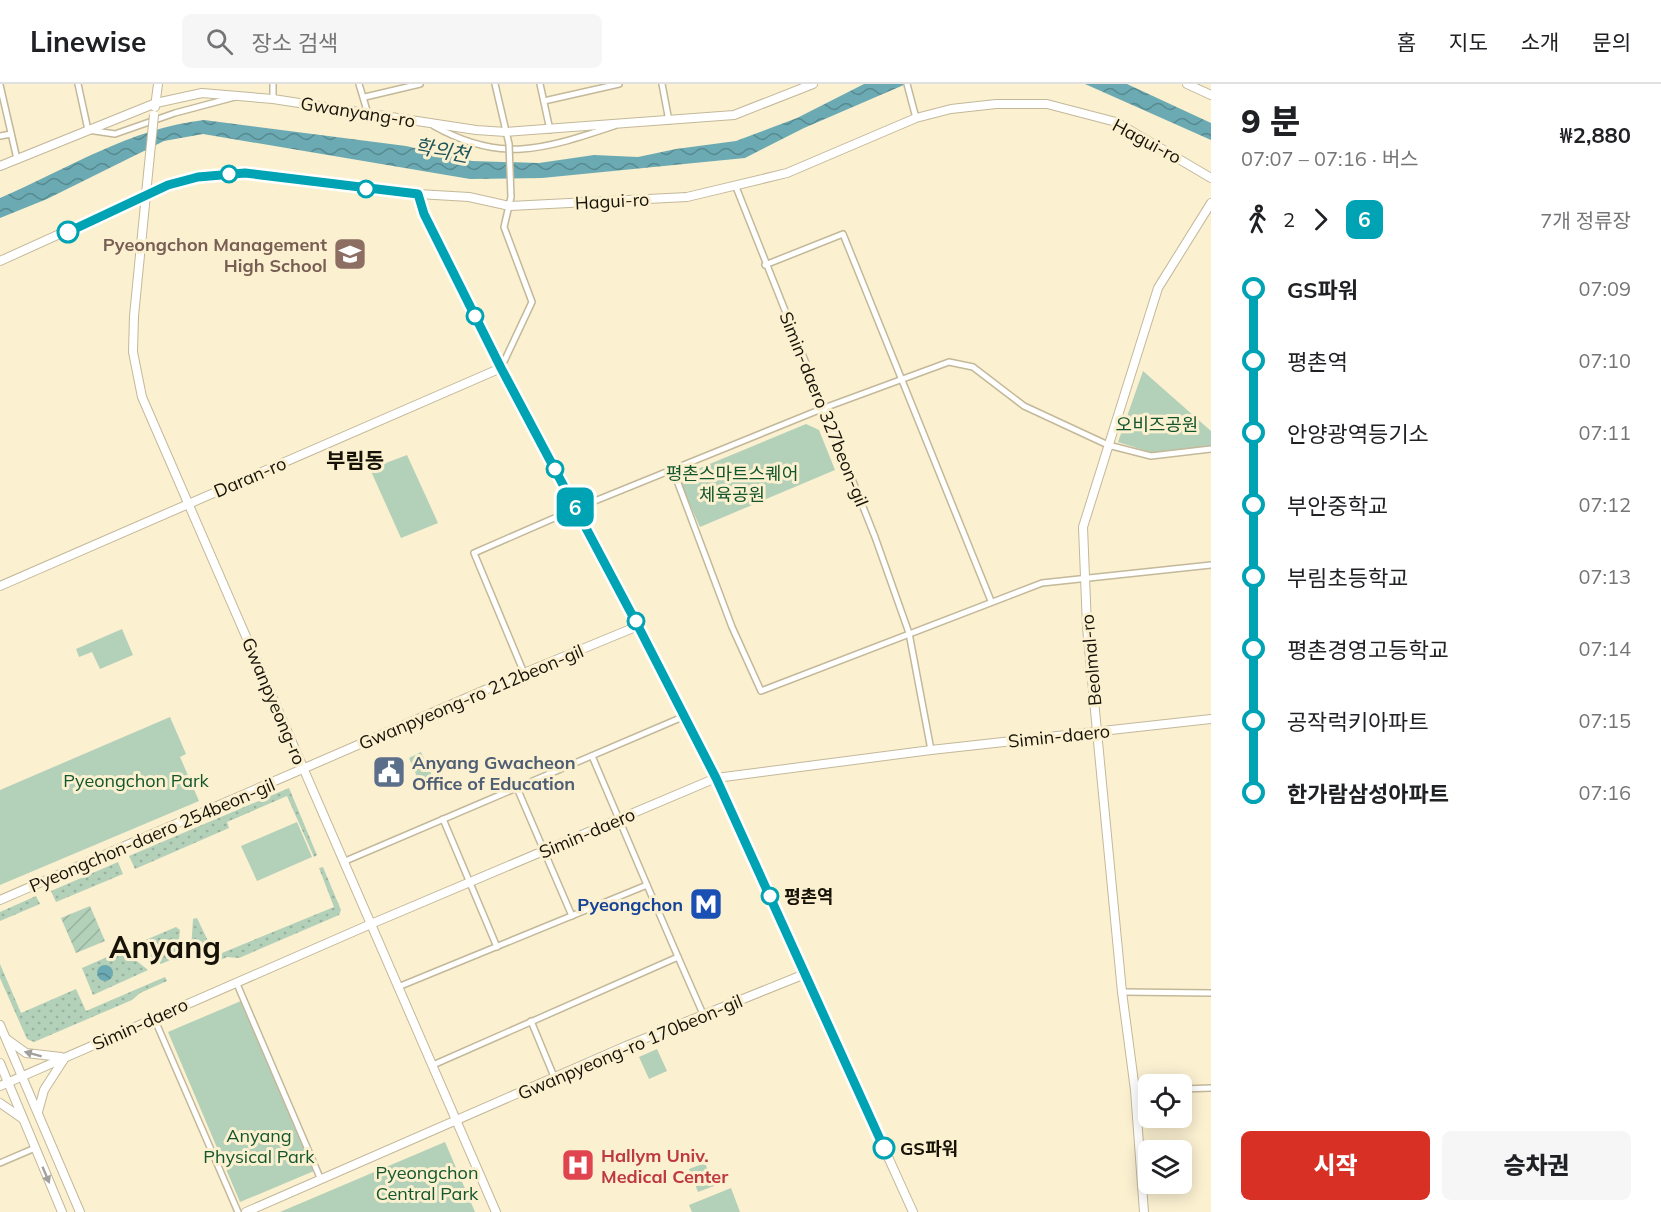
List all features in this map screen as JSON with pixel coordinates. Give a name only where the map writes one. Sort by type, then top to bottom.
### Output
[{"type":"street","points":[[78,84],[88,130],[115,134],[175,113],[242,95]]},
{"type":"street","points":[[156,104],[158,84]]},
{"type":"street","points":[[273,84],[273,99]]},
{"type":"street","points":[[359,84],[365,97],[368,114]]},
{"type":"street","points":[[365,97],[395,87],[420,84]]},
{"type":"street","points":[[495,84],[509,144],[510,202],[504,227],[532,302],[501,368]]},
{"type":"street","points":[[540,84],[550,130]]},
{"type":"street","points":[[544,101],[619,84]]},
{"type":"street","points":[[662,84],[669,121]]},
{"type":"street","points":[[788,84],[790,94]]},
{"type":"street","name":"Gwanyang-ro","points":[[0,166],[156,104],[202,93],[242,95],[506,132],[734,115],[813,84]]},
{"type":"street","points":[[907,84],[915,114]]},
{"type":"street","points":[[1187,84],[1211,95]]},
{"type":"street","points":[[0,85],[17,159]]},
{"type":"street","name":"Gwanpyeong-ro","points":[[156,104],[134,316],[134,352],[142,397],[496,1212]]},
{"type":"street","name":"Hagui-ro","points":[[0,261],[168,185],[198,177],[245,173],[418,194],[510,202],[687,197],[787,173],[915,114],[996,104],[1052,105],[1116,122],[1211,178]]},
{"type":"street","points":[[430,123],[452,136],[483,148],[520,151],[566,141],[617,125]]},
{"type":"street","points":[[0,136],[11,134]]},
{"type":"street","name":"Simin-daero 327beon-gil","points":[[736,187],[765,265],[875,537],[909,633],[931,750]]},
{"type":"street","points":[[418,194],[424,214],[501,368],[686,716],[913,1212]]},
{"type":"street","name":"Beolmal-ro","points":[[1144,1212],[1135,1090],[1122,993],[1084,578],[1085,519],[1158,288],[1211,203]]},
{"type":"street","points":[[765,265],[843,234],[991,601]]},
{"type":"street","points":[[524,672],[474,553],[575,508],[900,378],[949,362],[973,367],[1024,406],[1063,422],[1108,445],[1151,456],[1211,449]]},
{"type":"street","name":"Daran-ro","points":[[0,586],[501,368]]},
{"type":"street","points":[[673,470],[732,627],[761,691],[1042,583],[1211,565]]},
{"type":"street","name":"Gwanpyeong-ro 212beon-gil","points":[[304,769],[524,672],[638,626]]},
{"type":"street","points":[[343,862],[686,716]]},
{"type":"street","name":"Simin-daero","points":[[0,1086],[371,924],[716,778],[931,750],[1211,718]]},
{"type":"street","points":[[592,756],[646,885],[704,1014]]},
{"type":"street","name":"Pyeongchon-daero 254beon-gil","points":[[0,900],[304,769]]},
{"type":"street","points":[[517,788],[572,916]]},
{"type":"street","points":[[443,819],[497,947]]},
{"type":"street","points":[[398,987],[646,885]]},
{"type":"street","points":[[433,1065],[678,957]]},
{"type":"street","name":"Gwanpyeong-ro 170beon-gil","points":[[246,1212],[704,1014],[805,974]]},
{"type":"street","points":[[237,984],[321,1180]]},
{"type":"street","points":[[1122,993],[1211,993]]},
{"type":"street","points":[[154,1018],[238,1212]]},
{"type":"street","points":[[531,1021],[555,1079]]},
{"type":"street","points":[[0,1025],[80,1212]]},
{"type":"street","points":[[6,1038],[26,1053],[65,1057]]},
{"type":"street","points":[[38,1113],[44,1090],[65,1057]]},
{"type":"street","points":[[0,1063],[62,1212]]},
{"type":"street","points":[[1192,1089],[1211,1088]]},
{"type":"street","points":[[0,1103],[24,1119]]},
{"type":"street","points":[[0,1164],[35,1149]]},
{"type":"green space","name":"오비즈공원","points":[[1143,371],[1211,431],[1211,448],[1159,455],[1118,442]]},
{"type":"green space","name":"평촌스마트스퀘어 체육공원","points":[[806,424],[819,430],[835,470],[700,527],[680,483],[683,475]]},
{"type":"green space","points":[[407,455],[438,523],[401,538],[370,469]]},
{"type":"green space","points":[[122,629],[133,655],[100,669],[92,652],[79,657],[76,649]]},
{"type":"green space","name":"Pyeongchon Park","points":[[170,717],[186,754],[180,757],[199,801],[0,885],[0,790]]},
{"type":"green space","points":[[421,752],[434,780],[421,786],[409,758]]},
{"type":"green space","points":[[289,788],[317,855],[314,857],[287,796],[227,822],[229,828],[135,869],[129,856]]},
{"type":"green space","points":[[297,822],[312,857],[257,881],[241,846]]},
{"type":"green space","points":[[118,862],[123,874],[56,902],[51,891]]},
{"type":"green space","points":[[323,867],[341,910],[339,915],[239,958],[227,957],[207,966],[205,960],[334,907],[319,868]]},
{"type":"green space","points":[[36,896],[40,904],[0,921],[0,912]]},
{"type":"green space","points":[[90,906],[105,941],[76,953],[61,918]]},
{"type":"green space","points":[[197,918],[209,943],[191,950],[193,919]]},
{"type":"green space","points":[[176,927],[180,930],[177,957],[161,964],[140,948],[141,942]]},
{"type":"green space","points":[[123,950],[148,970],[93,995],[82,968]]},
{"type":"green space","points":[[0,964],[21,1013],[76,989],[86,1011],[165,977],[167,981],[140,993],[132,1000],[34,1042],[27,1039],[0,978]]},
{"type":"green space","name":"Anyang Physical Park","points":[[241,1001],[314,1171],[240,1202],[168,1032]]},
{"type":"green space","points":[[657,1049],[667,1071],[649,1079],[639,1057]]},
{"type":"green space","name":"Pyeongchon Central Park","points":[[445,1142],[475,1212],[280,1212]]},
{"type":"green space","points":[[705,1163],[714,1186],[698,1192],[689,1169]]},
{"type":"green space","points":[[731,1188],[740,1212],[692,1212],[689,1205]]},
{"type":"water","name":"학의천","points":[[864,84],[906,84],[804,128],[745,158],[542,178],[470,179],[203,134],[164,141],[47,199],[0,218],[0,198],[100,151],[151,131],[177,124],[204,120],[406,146],[472,161],[539,163],[594,155],[638,157],[736,141],[797,118]]},
{"type":"water","points":[[1085,84],[1127,84],[1211,123],[1211,140]]},
{"type":"water","points":[[102,965],[108,965],[113,973],[111,979],[102,981],[97,976],[97,970]]},
{"type":"bus line","name":"6","points":[[68,232],[168,185],[198,177],[245,173],[418,194],[424,214],[501,368],[716,778],[884,1148]]},
{"type":"place","name":"Pyeongchon Management High School","points":[[350,254]]},
{"type":"place","name":"Anyang Gwacheon Office of Education","points":[[389,772]]},
{"type":"place","name":"평촌역","points":[[770,896]]},
{"type":"place","name":"Pyeongchon","points":[[706,904]]},
{"type":"place","name":"GS파워","points":[[884,1148]]},
{"type":"place","name":"Hallym Univ. Medical Center","points":[[578,1165]]},
{"type":"district","name":"부림동","points":[[355,460]]},
{"type":"district","name":"Anyang","points":[[165,947]]}]
